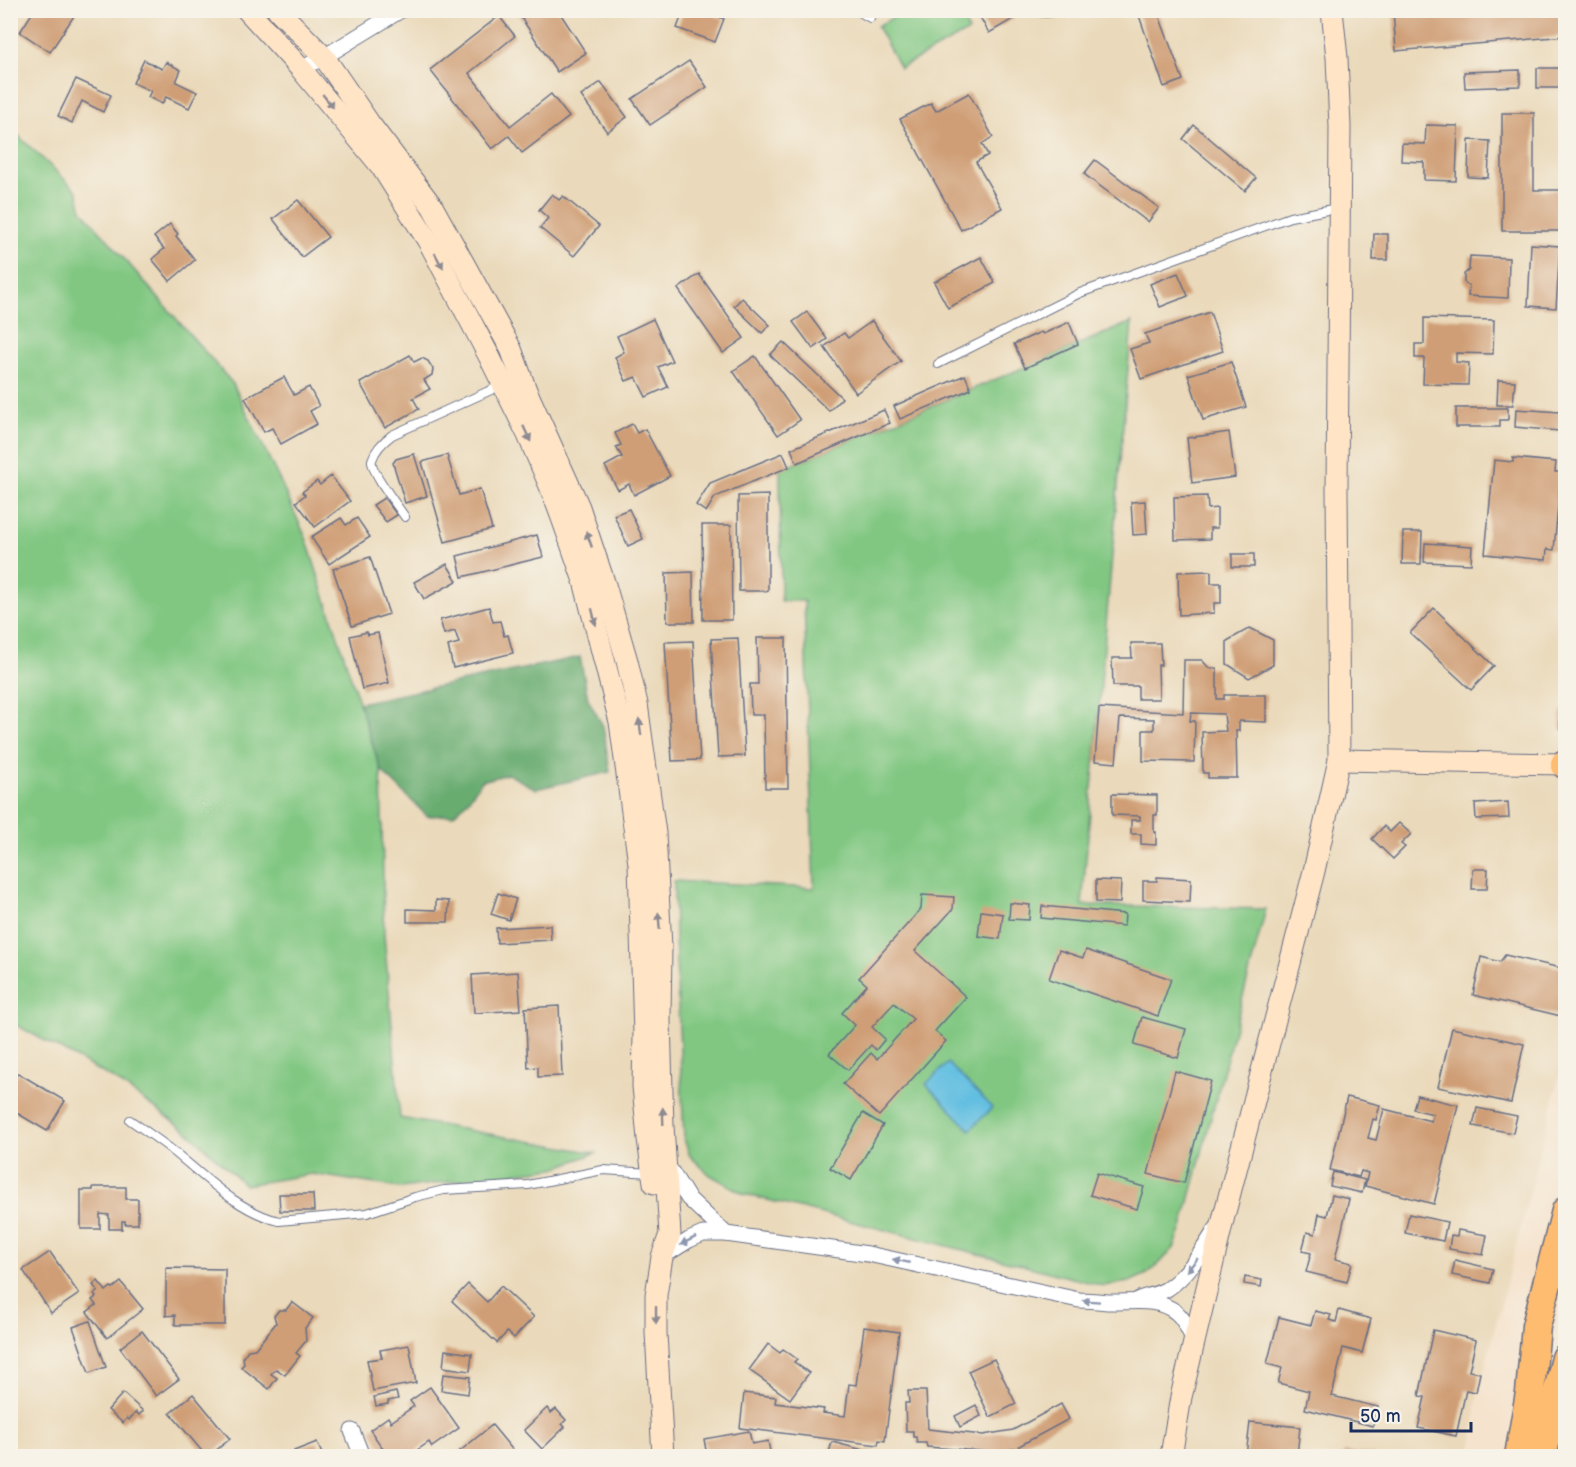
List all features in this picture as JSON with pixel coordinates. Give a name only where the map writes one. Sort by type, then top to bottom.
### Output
[{"type":"highway","points":[[1505,1456],[1566,1211]]},
{"type":"highway","points":[[1519,1456],[1530,1393],[1536,1326]]},
{"type":"highway","points":[[1542,1456],[1564,1366]]},
{"type":"highway","points":[[1558,1456],[1564,1366]]},
{"type":"street","points":[[247,10],[301,69],[381,165],[430,244],[503,385],[546,476],[584,581],[620,722],[639,864],[644,1035],[643,1086],[648,1139],[659,1167],[726,1234]]},
{"type":"street","points":[[278,10],[324,57],[369,123],[432,206],[511,349],[526,390],[579,507],[627,661],[637,704],[655,833],[661,947],[659,1167],[662,1257],[656,1294],[656,1333],[663,1456]]},
{"type":"street","points":[[301,69],[401,10]]},
{"type":"street","points":[[1171,1456],[1181,1397],[1224,1216],[1314,871],[1339,760],[1337,477],[1340,127],[1332,10]]},
{"type":"street","points":[[1339,760],[1566,764]]},
{"type":"street","points":[[1133,1301],[1165,1290],[1183,1276],[1198,1259],[1224,1216]]},
{"type":"street","points":[[662,1257],[703,1234],[726,1234],[868,1254],[1079,1300],[1154,1302],[1178,1314],[1194,1341]]},
{"type":"street","points":[[352,1431],[362,1456]]},
{"type":"lane","points":[[856,10],[870,18]]},
{"type":"lane","points":[[1035,10],[1039,13],[1057,10]]},
{"type":"lane","points":[[938,364],[1080,293],[1290,217],[1339,208]]},
{"type":"lane","points":[[405,517],[372,465],[372,460],[382,443],[392,435],[503,385]]},
{"type":"lane","points":[[130,1120],[168,1147],[220,1190],[249,1209],[279,1221],[368,1213],[444,1190],[528,1185],[603,1170],[659,1167]]},
{"type":"shaded area","points":[[11,11],[1565,11],[1565,1054],[1477,1398],[1471,1456],[11,1456],[10,1022],[112,1078],[187,1131],[245,1185],[312,1174],[401,1188],[594,1153],[400,1118],[384,935],[381,770],[233,384],[82,210],[77,191],[11,128]]},
{"type":"green space","points":[[907,10],[958,11],[969,31],[900,68],[877,26]]},
{"type":"green space","points":[[10,128],[77,191],[82,210],[233,384],[306,538],[381,770],[384,935],[400,1118],[596,1153],[555,1168],[401,1188],[312,1174],[245,1185],[187,1131],[112,1078],[11,1022]]},
{"type":"green space","points":[[1132,322],[1082,905],[1266,909],[1182,1228],[1174,1248],[1147,1274],[1129,1282],[1103,1286],[744,1194],[710,1175],[690,1156],[684,1139],[674,881],[814,888],[804,601],[781,601],[780,470]]},
{"type":"green space","points":[[580,657],[588,699],[603,726],[610,772],[536,789],[508,774],[482,781],[464,805],[453,815],[427,816],[381,770],[359,703]]},
{"type":"water","points":[[948,1063],[992,1108],[970,1130],[926,1084]]},
{"type":"building","points":[[34,10],[78,10],[50,52],[20,32]]},
{"type":"building","points":[[516,10],[558,10],[586,53],[557,72]]},
{"type":"building","points":[[684,10],[702,10],[724,19],[715,42],[677,28]]},
{"type":"building","points":[[976,10],[1011,10],[1015,18],[989,33]]},
{"type":"building","points":[[1137,10],[1157,10],[1183,80],[1164,87]]},
{"type":"building","points":[[1393,10],[1566,10],[1566,36],[1396,51]]},
{"type":"building","points":[[499,16],[515,36],[469,73],[510,126],[551,94],[569,117],[522,153],[509,136],[492,149],[430,70]]},
{"type":"building","points":[[144,60],[162,69],[166,62],[181,70],[176,82],[197,92],[189,108],[166,97],[162,104],[148,97],[151,91],[133,83]]},
{"type":"building","points":[[689,61],[707,87],[650,125],[632,99]]},
{"type":"building","points":[[1537,68],[1566,68],[1566,88],[1537,88]]},
{"type":"building","points":[[1520,70],[1520,86],[1465,88],[1464,72]]},
{"type":"building","points":[[76,79],[111,95],[103,112],[82,101],[72,123],[58,116]]},
{"type":"building","points":[[601,82],[627,117],[607,132],[581,96]]},
{"type":"building","points":[[969,93],[993,137],[982,144],[988,155],[976,162],[1002,208],[961,230],[900,119],[931,103],[936,111]]},
{"type":"building","points":[[1502,113],[1534,113],[1534,190],[1566,190],[1566,231],[1502,231]]},
{"type":"building","points":[[1194,125],[1256,178],[1245,191],[1183,139]]},
{"type":"building","points":[[1426,125],[1458,126],[1456,181],[1424,180],[1424,162],[1401,161],[1402,143],[1425,144]]},
{"type":"building","points":[[1469,140],[1490,141],[1488,178],[1468,177]]},
{"type":"building","points":[[1095,160],[1159,208],[1148,222],[1084,174]]},
{"type":"building","points":[[552,194],[559,200],[563,196],[599,226],[574,256],[540,228],[548,218],[539,210]]},
{"type":"building","points":[[298,200],[328,237],[302,257],[273,219]]},
{"type":"building","points":[[170,224],[178,234],[176,236],[195,260],[170,281],[152,259],[164,249],[154,237]]},
{"type":"building","points":[[1374,234],[1388,234],[1388,260],[1373,260]]},
{"type":"building","points":[[1531,244],[1560,246],[1556,308],[1528,306]]},
{"type":"building","points":[[1470,256],[1509,258],[1508,298],[1468,296],[1469,286],[1464,282],[1464,274],[1469,270]]},
{"type":"building","points":[[981,257],[995,283],[948,308],[934,282]]},
{"type":"building","points":[[1178,273],[1188,296],[1160,307],[1150,284]]},
{"type":"building","points":[[699,274],[744,338],[723,353],[678,289]]},
{"type":"building","points":[[742,298],[770,325],[762,333],[734,306]]},
{"type":"building","points":[[807,312],[827,339],[813,349],[793,322]]},
{"type":"building","points":[[1210,312],[1223,351],[1141,379],[1130,349],[1149,343],[1145,334]]},
{"type":"building","points":[[1424,318],[1494,320],[1493,354],[1456,353],[1456,362],[1469,363],[1468,385],[1423,384],[1424,358],[1415,358],[1415,344],[1424,344]]},
{"type":"building","points":[[653,319],[672,361],[658,367],[668,387],[646,397],[636,377],[626,381],[615,357],[624,352],[617,336]]},
{"type":"building","points":[[872,321],[901,361],[856,393],[824,347],[844,333],[848,338]]},
{"type":"building","points":[[1069,322],[1078,344],[1025,368],[1014,344]]},
{"type":"building","points":[[1563,322],[1566,322],[1566,391],[1561,391]]},
{"type":"building","points":[[783,342],[842,398],[829,411],[770,355]]},
{"type":"building","points":[[410,355],[414,362],[422,358],[428,361],[433,369],[432,375],[424,380],[430,389],[413,398],[419,409],[385,428],[360,383]]},
{"type":"building","points":[[755,356],[800,420],[778,435],[733,371]]},
{"type":"building","points":[[1231,362],[1246,407],[1203,420],[1188,375]]},
{"type":"building","points":[[965,375],[971,389],[900,419],[894,406]]},
{"type":"building","points":[[284,377],[294,395],[309,387],[319,406],[310,411],[317,424],[281,444],[272,428],[264,432],[245,398]]},
{"type":"building","points":[[1498,380],[1515,381],[1513,405],[1497,405]]},
{"type":"building","points":[[1456,408],[1508,408],[1508,420],[1500,420],[1500,427],[1456,427]]},
{"type":"building","points":[[1516,409],[1560,412],[1559,431],[1515,427]]},
{"type":"building","points":[[884,410],[890,423],[797,463],[791,449]]},
{"type":"building","points":[[632,424],[637,433],[645,429],[670,476],[634,495],[629,484],[618,490],[605,466],[622,457],[616,447],[621,445],[615,433]]},
{"type":"building","points":[[1229,432],[1235,477],[1192,483],[1187,438]]},
{"type":"building","points":[[783,453],[789,467],[715,497],[706,512],[696,505],[710,483]]},
{"type":"building","points":[[414,454],[427,496],[405,503],[393,463],[396,459]]},
{"type":"building","points":[[447,455],[459,495],[480,489],[492,529],[445,542],[422,462]]},
{"type":"building","points":[[1513,458],[1556,462],[1555,472],[1561,472],[1554,550],[1547,549],[1546,560],[1485,554],[1494,460],[1513,462]]},
{"type":"building","points":[[331,476],[350,501],[315,527],[296,502],[305,495],[302,492],[317,481],[320,485]]},
{"type":"building","points":[[768,495],[768,591],[739,591],[738,496]]},
{"type":"building","points":[[1207,496],[1208,509],[1217,508],[1217,528],[1210,528],[1210,539],[1175,540],[1174,497]]},
{"type":"building","points":[[384,498],[397,515],[386,522],[373,505]]},
{"type":"building","points":[[1145,501],[1147,534],[1133,535],[1131,502]]},
{"type":"building","points":[[629,509],[643,539],[628,546],[614,515]]},
{"type":"building","points":[[341,518],[346,525],[357,518],[370,537],[329,564],[311,537]]},
{"type":"building","points":[[702,525],[731,525],[732,620],[703,620]]},
{"type":"building","points":[[1403,532],[1422,532],[1421,564],[1402,564]]},
{"type":"building","points":[[537,535],[543,557],[462,577],[457,556]]},
{"type":"building","points":[[1425,543],[1472,546],[1471,564],[1424,562]]},
{"type":"building","points":[[1232,554],[1254,554],[1254,567],[1232,567]]},
{"type":"building","points":[[370,557],[389,614],[352,626],[333,569]]},
{"type":"building","points":[[447,564],[457,581],[424,599],[414,582]]},
{"type":"building","points":[[1211,571],[1211,583],[1221,583],[1221,603],[1214,603],[1214,613],[1179,615],[1178,572]]},
{"type":"building","points":[[693,572],[694,622],[667,622],[666,573]]},
{"type":"building","points":[[1564,581],[1566,581],[1566,617],[1562,617]]},
{"type":"building","points":[[489,607],[493,622],[500,621],[504,636],[508,635],[513,653],[453,668],[448,646],[459,643],[455,631],[444,634],[440,620]]},
{"type":"building","points":[[1434,608],[1494,666],[1471,690],[1410,633]]},
{"type":"building","points":[[1250,628],[1273,640],[1273,665],[1249,678],[1227,664],[1227,641]]},
{"type":"building","points":[[367,632],[368,635],[378,633],[389,683],[362,689],[350,636]]},
{"type":"building","points":[[738,638],[745,756],[718,757],[711,639]]},
{"type":"building","points":[[757,638],[786,638],[788,788],[765,788],[764,715],[751,715],[750,684],[758,684]]},
{"type":"building","points":[[693,641],[700,760],[672,761],[665,642]]},
{"type":"building","points":[[1131,643],[1160,643],[1159,699],[1138,699],[1138,686],[1113,686],[1112,658],[1132,658]]},
{"type":"building","points":[[1184,660],[1202,660],[1209,668],[1217,668],[1217,699],[1224,699],[1224,695],[1266,695],[1266,722],[1239,721],[1239,731],[1236,731],[1237,778],[1208,778],[1208,773],[1203,773],[1202,732],[1226,731],[1224,714],[1191,713],[1190,721],[1195,721],[1194,762],[1143,761],[1143,730],[1154,730],[1154,719],[1120,718],[1116,763],[1095,761],[1099,708],[1183,713]]},
{"type":"building","points":[[1561,711],[1566,711],[1566,729],[1560,729]]},
{"type":"building","points":[[1112,794],[1157,795],[1157,815],[1154,815],[1156,845],[1141,844],[1141,834],[1131,834],[1131,820],[1140,820],[1140,816],[1112,815]]},
{"type":"building","points":[[1508,802],[1509,818],[1476,819],[1475,804]]},
{"type":"building","points":[[1399,823],[1411,834],[1401,844],[1405,847],[1393,859],[1372,839],[1384,826],[1390,832]]},
{"type":"building","points":[[1473,869],[1488,869],[1487,889],[1472,889]]},
{"type":"building","points":[[1157,877],[1191,879],[1190,902],[1143,900],[1143,881],[1157,881]]},
{"type":"building","points":[[1096,880],[1121,881],[1120,903],[1096,902]]},
{"type":"building","points":[[498,893],[516,899],[509,920],[491,914]]},
{"type":"building","points":[[922,895],[954,897],[953,909],[915,951],[966,997],[935,1031],[946,1041],[879,1116],[843,1084],[871,1053],[877,1059],[913,1019],[894,1003],[872,1027],[885,1039],[876,1050],[871,1045],[848,1070],[829,1054],[855,1025],[842,1013],[867,985],[859,978],[921,909]]},
{"type":"building","points":[[436,900],[449,901],[448,922],[407,922],[407,909],[436,910]]},
{"type":"building","points":[[1010,903],[1030,905],[1029,920],[1009,919]]},
{"type":"building","points":[[1042,906],[1125,914],[1124,926],[1041,918]]},
{"type":"building","points":[[981,911],[1003,914],[1000,939],[978,936]]},
{"type":"building","points":[[550,925],[551,940],[497,943],[496,928]]},
{"type":"building","points":[[1059,950],[1083,958],[1086,950],[1171,979],[1158,1016],[1049,979]]},
{"type":"building","points":[[1505,955],[1565,969],[1563,978],[1566,979],[1565,1017],[1473,995],[1481,957],[1500,962]]},
{"type":"building","points":[[518,972],[521,1010],[474,1013],[472,975]]},
{"type":"building","points":[[559,1006],[562,1076],[538,1077],[538,1067],[528,1068],[525,1008]]},
{"type":"building","points":[[1142,1017],[1186,1029],[1178,1058],[1134,1045]]},
{"type":"building","points":[[1452,1028],[1524,1044],[1511,1103],[1438,1087]]},
{"type":"building","points":[[1175,1071],[1211,1081],[1184,1183],[1148,1174]]},
{"type":"building","points":[[18,1073],[65,1101],[47,1131],[10,1109],[10,1085]]},
{"type":"building","points":[[1417,1095],[1458,1105],[1434,1204],[1365,1186],[1368,1173],[1361,1171],[1359,1177],[1330,1170],[1347,1097],[1380,1105],[1368,1138],[1376,1140],[1384,1109],[1431,1121],[1433,1114],[1413,1109]]},
{"type":"building","points":[[1477,1108],[1517,1116],[1513,1133],[1473,1126]]},
{"type":"building","points":[[863,1113],[883,1125],[851,1180],[830,1168]]},
{"type":"building","points":[[1333,1172],[1365,1180],[1362,1193],[1330,1186]]},
{"type":"building","points":[[1097,1173],[1144,1187],[1137,1209],[1090,1195]]},
{"type":"building","points":[[93,1187],[126,1187],[126,1199],[138,1199],[138,1224],[125,1224],[125,1221],[122,1221],[122,1229],[109,1229],[109,1215],[100,1214],[100,1229],[81,1229],[81,1190],[93,1190]]},
{"type":"building","points":[[279,1194],[313,1194],[314,1211],[280,1211]]},
{"type":"building","points":[[1332,1195],[1349,1199],[1335,1259],[1352,1263],[1347,1282],[1306,1272],[1311,1253],[1302,1251],[1307,1232],[1315,1234],[1319,1214],[1327,1216]]},
{"type":"building","points":[[1409,1214],[1447,1222],[1443,1241],[1405,1233]]},
{"type":"building","points":[[1458,1230],[1487,1235],[1483,1255],[1449,1249],[1451,1235],[1457,1236]]},
{"type":"building","points":[[50,1252],[79,1294],[51,1313],[23,1270]]},
{"type":"building","points":[[1455,1260],[1493,1269],[1490,1283],[1452,1275]]},
{"type":"building","points":[[166,1268],[225,1269],[225,1325],[175,1325],[175,1315],[166,1316]]},
{"type":"building","points":[[1245,1277],[1262,1280],[1261,1287],[1244,1284]]},
{"type":"building","points":[[98,1281],[106,1291],[121,1282],[143,1309],[107,1338],[87,1312],[96,1305],[92,1300],[98,1291],[93,1285]]},
{"type":"building","points":[[468,1284],[487,1302],[501,1286],[534,1317],[514,1338],[507,1332],[497,1343],[452,1301]]},
{"type":"building","points":[[292,1302],[313,1318],[305,1328],[306,1341],[296,1353],[300,1356],[285,1375],[276,1369],[271,1374],[277,1378],[269,1389],[241,1367],[244,1364],[243,1357],[248,1350],[255,1349],[276,1323],[274,1316],[279,1310],[286,1310]]},
{"type":"building","points":[[1339,1310],[1371,1319],[1362,1353],[1343,1348],[1332,1396],[1378,1407],[1373,1426],[1305,1409],[1309,1391],[1278,1383],[1282,1368],[1267,1364],[1279,1317],[1311,1325],[1315,1311],[1331,1315],[1329,1320],[1336,1322]]},
{"type":"building","points":[[90,1321],[106,1367],[89,1373],[73,1327]]},
{"type":"building","points":[[864,1327],[899,1332],[885,1441],[879,1440],[878,1445],[740,1428],[744,1393],[776,1397],[775,1403],[824,1409],[823,1413],[845,1416],[849,1384],[856,1385]]},
{"type":"building","points":[[1433,1330],[1476,1340],[1469,1371],[1480,1373],[1476,1392],[1466,1390],[1456,1436],[1418,1428],[1425,1397],[1419,1396]]},
{"type":"building","points":[[142,1331],[179,1379],[156,1396],[120,1348]]},
{"type":"building","points":[[768,1344],[780,1353],[783,1349],[797,1359],[794,1362],[809,1373],[790,1399],[749,1370]]},
{"type":"building","points":[[409,1345],[416,1383],[373,1391],[367,1360],[382,1358],[380,1350]]},
{"type":"building","points":[[445,1350],[472,1354],[470,1371],[443,1367]]},
{"type":"building","points":[[994,1359],[1016,1404],[990,1417],[968,1371]]},
{"type":"building","points":[[443,1374],[470,1377],[468,1394],[441,1390]]},
{"type":"building","points":[[430,1387],[459,1428],[432,1447],[429,1442],[416,1451],[419,1455],[417,1456],[382,1456],[386,1453],[370,1430],[388,1417],[391,1422],[414,1406],[410,1401]]},
{"type":"building","points":[[908,1391],[926,1391],[928,1429],[983,1435],[1013,1430],[1061,1404],[1069,1419],[1019,1448],[982,1454],[981,1451],[927,1447],[926,1443],[917,1443],[916,1437],[913,1437],[913,1431],[906,1431],[905,1403],[909,1403]]},
{"type":"building","points":[[396,1392],[398,1399],[376,1406],[374,1397]]},
{"type":"building","points":[[123,1393],[143,1411],[139,1415],[136,1412],[123,1423],[108,1410]]},
{"type":"building","points":[[193,1394],[230,1439],[209,1456],[206,1456],[170,1413]]},
{"type":"building","points":[[976,1405],[981,1416],[960,1427],[955,1416]]},
{"type":"building","points":[[547,1408],[551,1413],[556,1409],[566,1420],[562,1424],[565,1427],[542,1449],[524,1430]]},
{"type":"building","points":[[1250,1422],[1300,1427],[1297,1456],[1246,1456]]},
{"type":"building","points":[[492,1425],[516,1456],[454,1456]]},
{"type":"building","points":[[749,1431],[752,1444],[768,1441],[771,1456],[707,1456],[704,1439]]},
{"type":"building","points":[[317,1442],[322,1454],[325,1453],[326,1456],[296,1456],[294,1451]]},
{"type":"building","points":[[832,1442],[875,1453],[874,1456],[828,1456]]},
{"type":"building","points":[[1344,1452],[1375,1455],[1375,1456],[1343,1456]]}]
